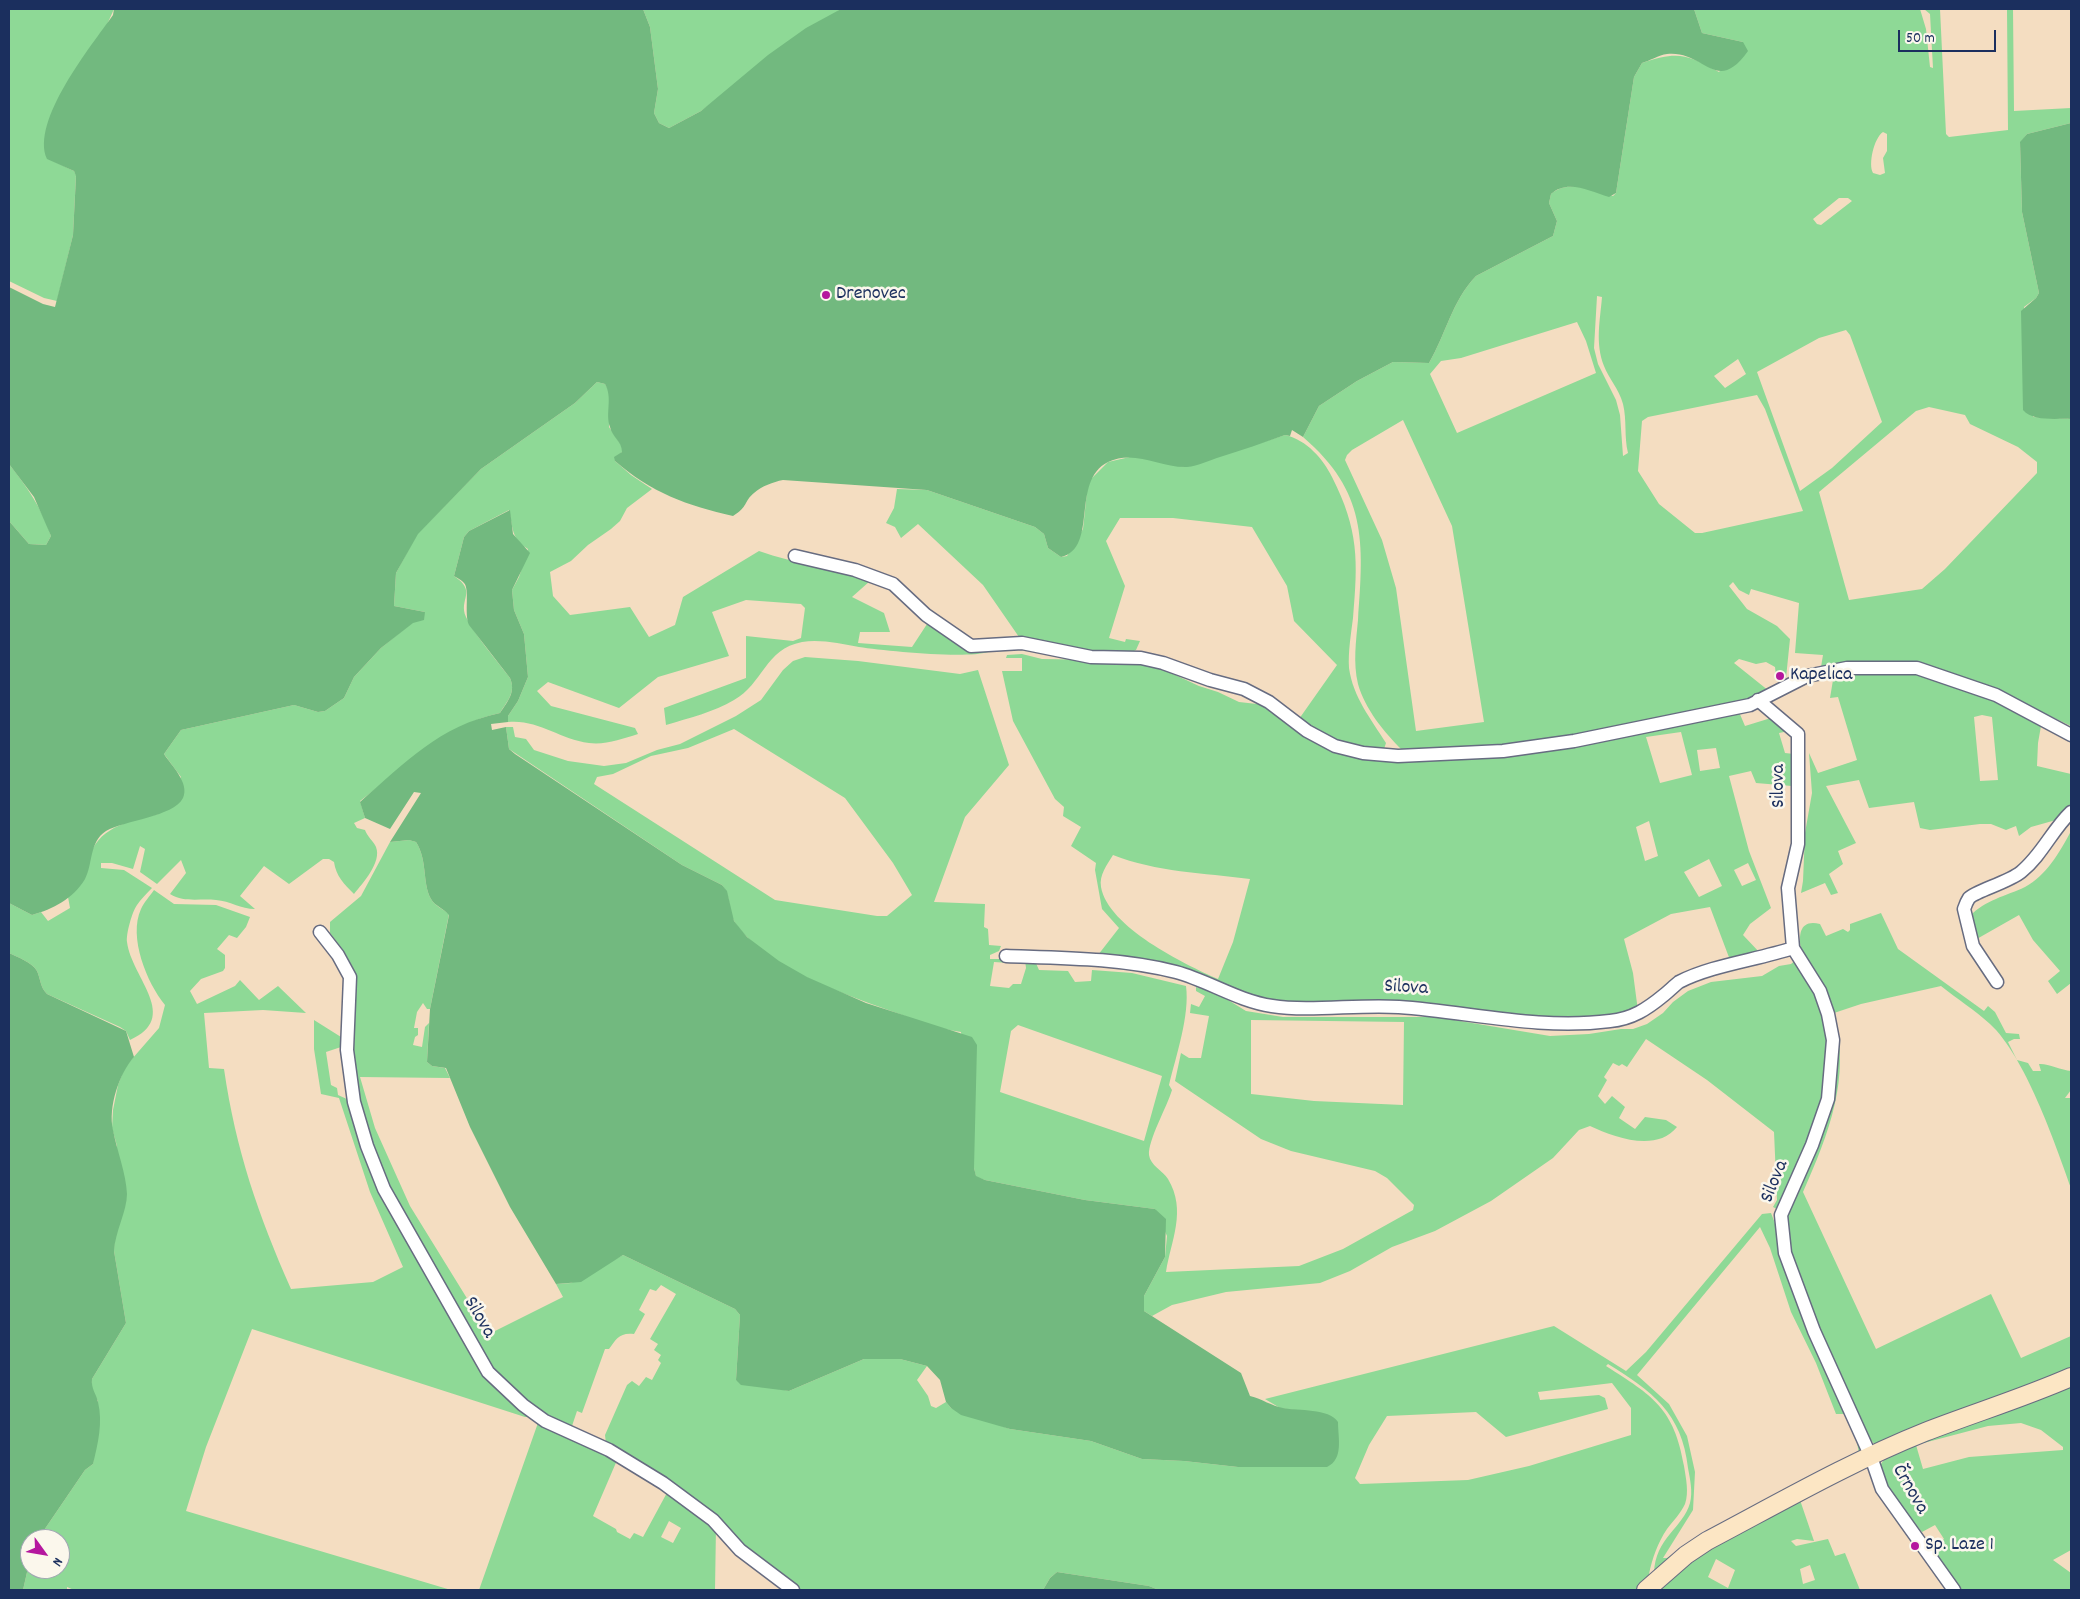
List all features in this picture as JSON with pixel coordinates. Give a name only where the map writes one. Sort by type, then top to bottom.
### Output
[{"type":"street","points":[[795,556],[855,570],[893,584],[926,615],[971,646],[1022,643],[1090,657],[1141,658],[1163,662],[1210,680],[1244,689],[1269,702],[1307,730],[1335,746],[1363,753],[1398,756],[1503,751],[1574,741],[1750,705],[1807,676],[1847,668],[1917,668],[1996,695],[2071,735]]},
{"type":"street","name":"Silova","points":[[1758,700],[1798,734],[1798,844],[1788,888],[1793,948],[1820,991],[1828,1014],[1833,1040],[1828,1099],[1812,1145],[1781,1215],[1785,1253],[1814,1331],[1871,1457]]},
{"type":"street","points":[[1997,982],[1973,946],[1964,909],[1970,897],[2002,884],[2021,873],[2038,857],[2062,821],[2071,812]]},
{"type":"street","name":"Silova","points":[[320,932],[338,954],[350,977],[347,1050],[354,1102],[367,1146],[384,1190],[488,1372],[523,1405],[545,1421],[609,1450],[663,1483],[712,1520],[740,1550],[793,1590]]},
{"type":"street","name":"Silova","points":[[1006,956],[1112,961],[1167,971],[1207,983],[1234,996],[1272,1006],[1396,1007],[1438,1010],[1527,1023],[1561,1025],[1611,1021],[1637,1016],[1679,983],[1724,967],[1793,948]]},
{"type":"street","points":[[1646,1590],[1686,1555],[1707,1541],[1871,1457],[1926,1432],[2026,1397],[2071,1377]]},
{"type":"street","name":"Črnova","points":[[1871,1457],[1882,1489],[1954,1590]]},
{"type":"green space","points":[[9,9],[114,9],[47,158],[74,171],[76,175],[73,235],[57,301],[44,298],[9,281]]},
{"type":"green space","points":[[114,9],[643,9],[650,27],[658,89],[654,113],[659,123],[669,128],[701,111],[768,55],[806,28],[841,9],[1694,9],[1702,33],[1743,42],[1748,51],[1737,64],[1727,70],[1718,71],[1691,58],[1680,55],[1667,54],[1642,63],[1634,77],[1616,193],[1609,197],[1586,189],[1564,187],[1551,194],[1549,203],[1557,221],[1553,236],[1476,276],[1455,307],[1429,363],[1393,362],[1357,381],[1319,406],[1303,437],[1292,430],[1290,436],[1285,435],[1187,467],[1177,467],[1128,457],[1108,462],[1097,471],[1090,484],[1079,541],[1072,551],[1061,557],[1048,548],[1044,534],[1035,527],[927,490],[783,480],[757,491],[741,510],[733,516],[700,508],[656,489],[628,472],[615,461],[614,457],[622,452],[622,448],[611,430],[608,416],[609,400],[607,389],[605,384],[597,382],[575,403],[481,469],[418,534],[396,573],[394,606],[425,612],[424,620],[413,623],[381,648],[354,677],[344,698],[325,711],[318,712],[294,705],[181,730],[164,754],[182,780],[184,786],[183,798],[169,810],[106,831],[97,841],[88,873],[75,892],[62,902],[32,915],[9,903],[9,521],[29,544],[46,545],[51,536],[34,497],[9,464],[9,287],[43,304],[55,307],[73,235],[76,176],[74,171],[47,159],[44,143],[47,125],[66,84],[113,15]]},
{"type":"green space","points":[[643,9],[841,9],[701,111],[669,128],[659,123],[654,113],[658,89],[650,27]]},
{"type":"green space","points":[[1694,9],[1920,9],[1926,29],[1930,67],[1933,68],[1930,14],[1924,9],[1940,9],[1946,134],[1949,137],[2008,130],[2007,9],[2013,9],[2014,111],[2071,108],[2071,123],[2027,134],[2020,143],[2022,212],[2039,293],[2036,298],[2024,307],[2033,417],[2071,419],[2071,726],[2029,706],[1919,664],[1821,667],[1823,655],[1795,653],[1799,603],[1751,589],[1749,595],[1739,590],[1733,582],[1729,586],[1747,609],[1777,626],[1790,639],[1786,678],[1776,676],[1775,667],[1766,662],[1756,664],[1739,659],[1734,663],[1769,691],[1757,698],[1538,743],[1402,750],[1382,728],[1365,702],[1358,684],[1355,652],[1361,566],[1357,520],[1350,498],[1339,478],[1324,457],[1303,437],[1319,406],[1357,381],[1393,362],[1429,363],[1455,307],[1476,276],[1553,236],[1557,221],[1549,203],[1551,194],[1565,187],[1573,186],[1613,196],[1616,193],[1634,77],[1642,63],[1665,57],[1682,56],[1698,61],[1719,72],[1743,42],[1702,33]],"holes":[[[1883,132],[1887,134],[1887,151],[1883,158],[1885,173],[1880,175],[1873,173],[1871,164],[1877,140]],[[1839,198],[1848,198],[1852,201],[1821,225],[1817,224],[1813,219]],[[1597,296],[1602,297],[1599,332],[1601,357],[1606,371],[1619,394],[1624,410],[1628,453],[1623,456],[1620,415],[1616,400],[1598,364],[1594,348]],[[1577,322],[1586,341],[1596,373],[1457,433],[1430,374],[1441,361],[1461,358]],[[1846,330],[1850,335],[1882,422],[1832,468],[1800,491],[1757,372],[1819,338]],[[1738,359],[1746,374],[1725,388],[1714,376]],[[1757,395],[1765,409],[1803,511],[1695,533],[1659,504],[1638,471],[1642,421],[1648,417]],[[1929,407],[1965,415],[1970,424],[2018,447],[2037,462],[2037,473],[1945,569],[1922,589],[1849,600],[1819,492],[1916,411]],[[1403,420],[1452,526],[1484,722],[1416,731],[1396,588],[1382,540],[1345,460],[1352,450]]]},
{"type":"green space","points":[[2071,123],[2071,419],[2045,419],[2027,414],[2023,410],[2021,311],[2039,293],[2022,212],[2020,142],[2027,134]]},
{"type":"green space","points":[[597,382],[605,384],[609,391],[609,427],[622,446],[622,452],[615,461],[631,475],[652,489],[627,508],[620,521],[611,529],[588,545],[571,561],[550,572],[553,596],[570,615],[630,607],[649,637],[675,625],[683,597],[759,551],[870,581],[852,597],[884,613],[890,632],[860,632],[858,643],[912,647],[929,621],[987,648],[988,652],[962,655],[925,654],[871,649],[824,641],[802,642],[780,652],[772,659],[752,685],[734,700],[710,711],[666,725],[664,708],[746,678],[746,636],[793,641],[801,638],[805,608],[801,604],[746,600],[712,612],[729,656],[658,677],[619,708],[548,682],[537,691],[551,706],[635,728],[638,734],[620,740],[589,743],[568,738],[529,723],[508,722],[508,716],[518,701],[528,677],[524,634],[514,610],[512,590],[519,577],[528,549],[516,537],[509,510],[469,531],[464,537],[454,576],[465,587],[464,611],[466,617],[480,640],[510,678],[512,692],[500,713],[480,719],[444,737],[360,801],[365,818],[354,823],[357,828],[365,830],[375,845],[377,853],[371,872],[354,894],[339,876],[334,862],[329,859],[323,859],[289,884],[264,866],[240,896],[255,909],[221,901],[176,897],[170,894],[186,873],[181,860],[157,884],[140,872],[145,849],[140,846],[133,869],[112,863],[101,863],[101,868],[124,870],[152,888],[135,908],[127,942],[131,956],[150,996],[153,1009],[152,1020],[145,1031],[130,1040],[126,1031],[120,1027],[47,994],[43,989],[35,968],[9,953],[9,903],[32,915],[41,912],[48,921],[70,908],[68,897],[82,880],[91,853],[102,836],[128,822],[158,814],[181,777],[164,754],[181,730],[294,705],[318,712],[325,711],[344,698],[354,677],[381,648],[425,612],[394,606],[396,573],[417,534],[481,469],[575,403]]},
{"type":"green space","points":[[1285,435],[1300,441],[1319,457],[1332,477],[1347,513],[1355,546],[1356,562],[1349,668],[1354,689],[1386,743],[1384,749],[1343,744],[1299,719],[1337,665],[1294,621],[1287,586],[1252,527],[1173,518],[1120,518],[1106,541],[1125,586],[1109,638],[1125,642],[1126,639],[1140,641],[1136,650],[1124,654],[1110,655],[1062,648],[1019,637],[983,585],[918,524],[901,538],[895,527],[886,523],[894,508],[897,489],[927,490],[1035,527],[1044,534],[1048,548],[1061,557],[1067,556],[1083,529],[1088,482],[1108,462],[1134,456],[1185,467]]},
{"type":"green space","points":[[9,464],[39,507],[51,536],[46,545],[29,544],[9,521]]},
{"type":"green space","points":[[510,510],[513,534],[530,553],[512,590],[514,610],[524,634],[528,677],[518,701],[508,716],[508,722],[491,724],[492,730],[506,727],[509,749],[515,754],[682,865],[722,885],[727,891],[734,921],[747,937],[779,961],[807,977],[866,1003],[972,1037],[977,1045],[974,1168],[976,1176],[985,1180],[1085,1200],[1155,1209],[1166,1219],[1165,1257],[1144,1296],[1144,1311],[1241,1373],[1250,1396],[1279,1407],[1321,1412],[1334,1418],[1338,1422],[1339,1448],[1336,1459],[1332,1463],[1327,1467],[1238,1467],[1142,1459],[1091,1441],[1010,1429],[961,1415],[946,1402],[940,1380],[927,1366],[900,1359],[864,1359],[789,1391],[741,1385],[736,1380],[740,1315],[735,1309],[623,1255],[581,1282],[556,1284],[510,1207],[470,1127],[446,1068],[432,1066],[427,1062],[430,1009],[449,915],[431,899],[428,893],[424,864],[416,842],[409,840],[390,842],[421,793],[414,792],[390,829],[365,818],[360,802],[424,747],[459,727],[500,713],[508,700],[512,692],[510,678],[469,625],[466,586],[454,576],[464,537],[469,531]]},
{"type":"green space","points":[[1022,654],[1042,659],[1100,660],[1156,666],[1239,702],[1266,705],[1304,731],[1411,760],[1456,760],[1547,750],[1739,712],[1745,726],[1771,718],[1784,724],[1784,732],[1779,733],[1785,753],[1794,754],[1792,786],[1756,783],[1751,771],[1729,776],[1749,851],[1771,908],[1750,924],[1743,935],[1761,954],[1730,960],[1710,907],[1671,914],[1624,939],[1633,973],[1638,1011],[1592,1020],[1276,1003],[1098,955],[1119,928],[1102,909],[1095,870],[1096,863],[1071,846],[1081,827],[1063,816],[1064,807],[1055,799],[1013,721],[1002,671],[1022,671],[1022,658],[1006,658],[1007,655]],"holes":[[[1681,732],[1692,775],[1660,783],[1646,737]],[[1716,748],[1720,768],[1700,771],[1697,750]],[[1649,821],[1658,856],[1645,861],[1636,827]],[[1113,855],[1129,861],[1163,868],[1250,879],[1233,942],[1218,979],[1168,954],[1132,930],[1117,916],[1107,902],[1101,887],[1102,874]],[[1709,859],[1722,886],[1699,897],[1684,872]],[[1748,863],[1756,880],[1742,886],[1734,870]]]},
{"type":"green space","points":[[805,657],[858,661],[960,674],[978,670],[1009,765],[965,817],[934,902],[985,904],[984,927],[988,929],[989,945],[1001,946],[999,951],[990,955],[990,959],[1011,959],[1009,963],[994,962],[990,986],[1009,988],[1013,984],[1021,984],[1026,968],[1025,960],[1035,961],[1039,970],[1068,971],[1075,982],[1091,981],[1092,970],[1132,973],[1186,986],[1187,997],[1184,1022],[1169,1085],[1172,1090],[1149,1149],[1150,1159],[1166,1176],[1174,1191],[1176,1203],[1176,1226],[1166,1272],[1299,1266],[1343,1249],[1413,1210],[1414,1205],[1387,1178],[1375,1171],[1291,1151],[1261,1139],[1175,1081],[1181,1053],[1189,1058],[1201,1058],[1209,1016],[1190,1013],[1191,1004],[1199,1007],[1205,996],[1196,991],[1196,987],[1215,992],[1246,1011],[1283,1017],[1436,1017],[1550,1036],[1633,1029],[1647,1024],[1663,1013],[1673,1002],[1688,991],[1711,982],[1762,976],[1779,966],[1791,964],[1798,958],[1822,1002],[1831,1056],[1817,1123],[1777,1209],[1773,1207],[1777,1200],[1774,1132],[1707,1080],[1646,1039],[1627,1067],[1622,1064],[1619,1066],[1613,1063],[1604,1077],[1607,1080],[1598,1096],[1605,1104],[1612,1096],[1625,1107],[1619,1118],[1635,1129],[1645,1117],[1666,1120],[1677,1127],[1668,1135],[1647,1141],[1635,1140],[1623,1138],[1590,1126],[1579,1130],[1553,1158],[1491,1201],[1435,1231],[1392,1247],[1350,1271],[1320,1283],[1226,1292],[1172,1305],[1152,1316],[1144,1311],[1144,1296],[1165,1257],[1167,1236],[1155,1209],[1085,1200],[976,1177],[961,1032],[943,1029],[854,997],[814,981],[777,961],[746,936],[734,921],[727,893],[722,885],[682,865],[509,749],[506,727],[513,727],[515,737],[526,739],[534,750],[568,761],[604,766],[626,763],[657,750],[680,744],[736,716],[761,700],[783,670],[793,661]],"holes":[[[734,729],[845,798],[893,863],[912,895],[887,916],[775,900],[594,784],[597,777],[613,774],[651,756],[688,748]],[[1251,1020],[1404,1022],[1403,1105],[1314,1101],[1251,1094]],[[1018,1025],[1162,1076],[1144,1141],[1000,1092],[1011,1031]]]},
{"type":"green space","points":[[1839,671],[1921,673],[2025,712],[2041,726],[2037,766],[2071,774],[2071,808],[2056,820],[2031,827],[2019,836],[2016,826],[2006,830],[1991,824],[1930,830],[1920,828],[1914,802],[1869,808],[1859,780],[1826,786],[1856,843],[1838,851],[1843,864],[1829,874],[1838,893],[1831,895],[1825,883],[1801,893],[1805,833],[1812,793],[1809,753],[1818,773],[1857,760],[1838,697],[1830,698],[1833,680]],"holes":[[[1982,715],[1992,717],[1998,780],[1980,781],[1974,717]]]},
{"type":"green space","points":[[2071,831],[2071,983],[2057,994],[2048,981],[2060,971],[2033,940],[2019,915],[1975,940],[1970,916],[1982,906],[2025,887],[2040,877],[2057,855]]},
{"type":"green space","points":[[409,840],[416,842],[424,864],[428,893],[437,906],[449,914],[430,1009],[427,1009],[423,1003],[417,1012],[414,1028],[418,1028],[418,1035],[415,1037],[413,1045],[422,1047],[425,1027],[429,1023],[427,1062],[432,1066],[445,1068],[450,1078],[360,1077],[375,1128],[410,1206],[489,1334],[563,1297],[556,1284],[571,1283],[623,1255],[735,1309],[740,1315],[736,1380],[789,1391],[864,1359],[900,1359],[927,1366],[917,1380],[928,1396],[931,1406],[936,1408],[946,1402],[951,1408],[1010,1429],[1091,1441],[1142,1459],[1238,1467],[1327,1467],[1327,1415],[1280,1408],[1265,1399],[1554,1326],[1626,1371],[1646,1352],[1762,1214],[1771,1213],[1864,1454],[1639,1590],[1159,1590],[1149,1586],[1057,1572],[1050,1578],[1043,1590],[800,1590],[774,1572],[699,1503],[606,1444],[605,1435],[627,1385],[632,1381],[639,1386],[646,1377],[652,1380],[661,1363],[658,1360],[661,1355],[654,1350],[658,1344],[650,1339],[676,1294],[661,1285],[656,1291],[650,1289],[639,1310],[645,1314],[634,1334],[622,1335],[616,1339],[609,1349],[605,1349],[582,1413],[577,1411],[571,1429],[532,1409],[486,1363],[396,1206],[363,1124],[353,1073],[353,968],[345,953],[330,933],[330,922],[361,896],[390,842]],"holes":[[[1760,1227],[1770,1248],[1791,1312],[1816,1363],[1836,1414],[1847,1414],[1856,1436],[1859,1454],[1717,1525],[1667,1558],[1663,1558],[1693,1510],[1695,1472],[1687,1436],[1669,1404],[1637,1375]],[[1608,1364],[1624,1374],[1651,1394],[1662,1405],[1672,1418],[1685,1449],[1691,1485],[1690,1503],[1682,1520],[1659,1551],[1654,1573],[1649,1574],[1658,1545],[1685,1504],[1687,1490],[1680,1446],[1674,1430],[1659,1405],[1637,1386],[1606,1366]],[[1612,1383],[1631,1408],[1631,1435],[1529,1466],[1468,1480],[1360,1484],[1355,1478],[1369,1445],[1387,1416],[1476,1412],[1506,1437],[1608,1409],[1605,1398],[1599,1395],[1540,1400],[1538,1392]]]},
{"type":"green space","points":[[154,890],[174,904],[216,905],[250,917],[246,927],[237,938],[229,935],[217,949],[225,955],[225,968],[223,971],[201,979],[190,991],[197,1004],[235,986],[240,980],[259,1000],[278,986],[306,1013],[263,1010],[204,1013],[209,1068],[224,1069],[235,1127],[250,1182],[268,1235],[291,1289],[373,1282],[403,1267],[370,1192],[339,1098],[321,1094],[314,1049],[314,1020],[341,1037],[344,1046],[326,1052],[331,1085],[337,1088],[338,1095],[349,1100],[358,1129],[469,1349],[535,1417],[525,1417],[252,1329],[206,1447],[186,1511],[451,1590],[74,1590],[67,1587],[67,1590],[23,1590],[25,1579],[70,1579],[70,1529],[45,1529],[85,1470],[93,1464],[98,1401],[91,1389],[92,1379],[126,1323],[114,1251],[117,1146],[112,1128],[113,1110],[118,1085],[125,1067],[159,1028],[165,1005],[158,996],[146,972],[138,946],[138,920],[145,901]]},
{"type":"green space","points":[[1881,913],[1898,949],[1984,1011],[1988,1006],[1995,1012],[2006,1033],[2019,1034],[2020,1039],[2008,1042],[2017,1060],[2028,1063],[2033,1071],[2041,1071],[2039,1064],[2042,1064],[2071,1071],[2071,1090],[2065,1098],[2071,1098],[2071,1188],[2038,1101],[2027,1078],[2003,1038],[1990,1024],[1941,986],[1861,1004],[1834,1013],[1839,1037],[1839,1083],[1829,1127],[1803,1192],[1876,1349],[1991,1294],[2021,1358],[2071,1336],[2071,1372],[1876,1446],[1870,1439],[1814,1322],[1790,1261],[1786,1215],[1816,1146],[1835,1029],[1801,949],[1800,938],[1802,929],[1805,925],[1814,923],[1820,924],[1826,936],[1843,929],[1848,932],[1850,924]]},
{"type":"green space","points":[[9,953],[35,968],[43,989],[47,994],[126,1031],[134,1057],[119,1082],[112,1111],[113,1130],[127,1194],[114,1251],[126,1323],[92,1379],[100,1418],[93,1464],[85,1470],[45,1529],[20,1529],[20,1579],[25,1579],[23,1590],[9,1590]]},
{"type":"green space","points":[[2071,1385],[2071,1550],[2053,1560],[2071,1573],[2071,1590],[1962,1590],[1932,1548],[1944,1539],[1935,1525],[1922,1532],[1885,1482],[1881,1474],[1881,1465],[1892,1452],[2033,1402]],"holes":[[[2021,1423],[2041,1430],[2063,1447],[2063,1450],[1969,1457],[1923,1469],[1916,1445],[1988,1426]]]},
{"type":"green space","points":[[539,1420],[618,1458],[593,1516],[616,1529],[617,1532],[630,1539],[634,1533],[643,1537],[669,1489],[716,1526],[715,1590],[479,1590]],"holes":[[[669,1521],[681,1528],[673,1543],[661,1537]]]},
{"type":"green space","points":[[1800,1500],[1814,1541],[1797,1539],[1791,1541],[1796,1546],[1828,1539],[1835,1556],[1845,1553],[1860,1590],[1656,1590],[1710,1548]],"holes":[[[1716,1559],[1735,1570],[1728,1588],[1708,1577]],[[1810,1565],[1815,1580],[1803,1584],[1800,1569]]]},
{"type":"green space","points":[[1057,1572],[1149,1586],[1159,1590],[1043,1590],[1050,1578]]},
{"type":"place","name":"Drenovec","points":[[826,295]]},
{"type":"place","name":"Kapelica","points":[[1780,676]]},
{"type":"place","name":"Sp. Laze 1","points":[[1915,1546]]}]
